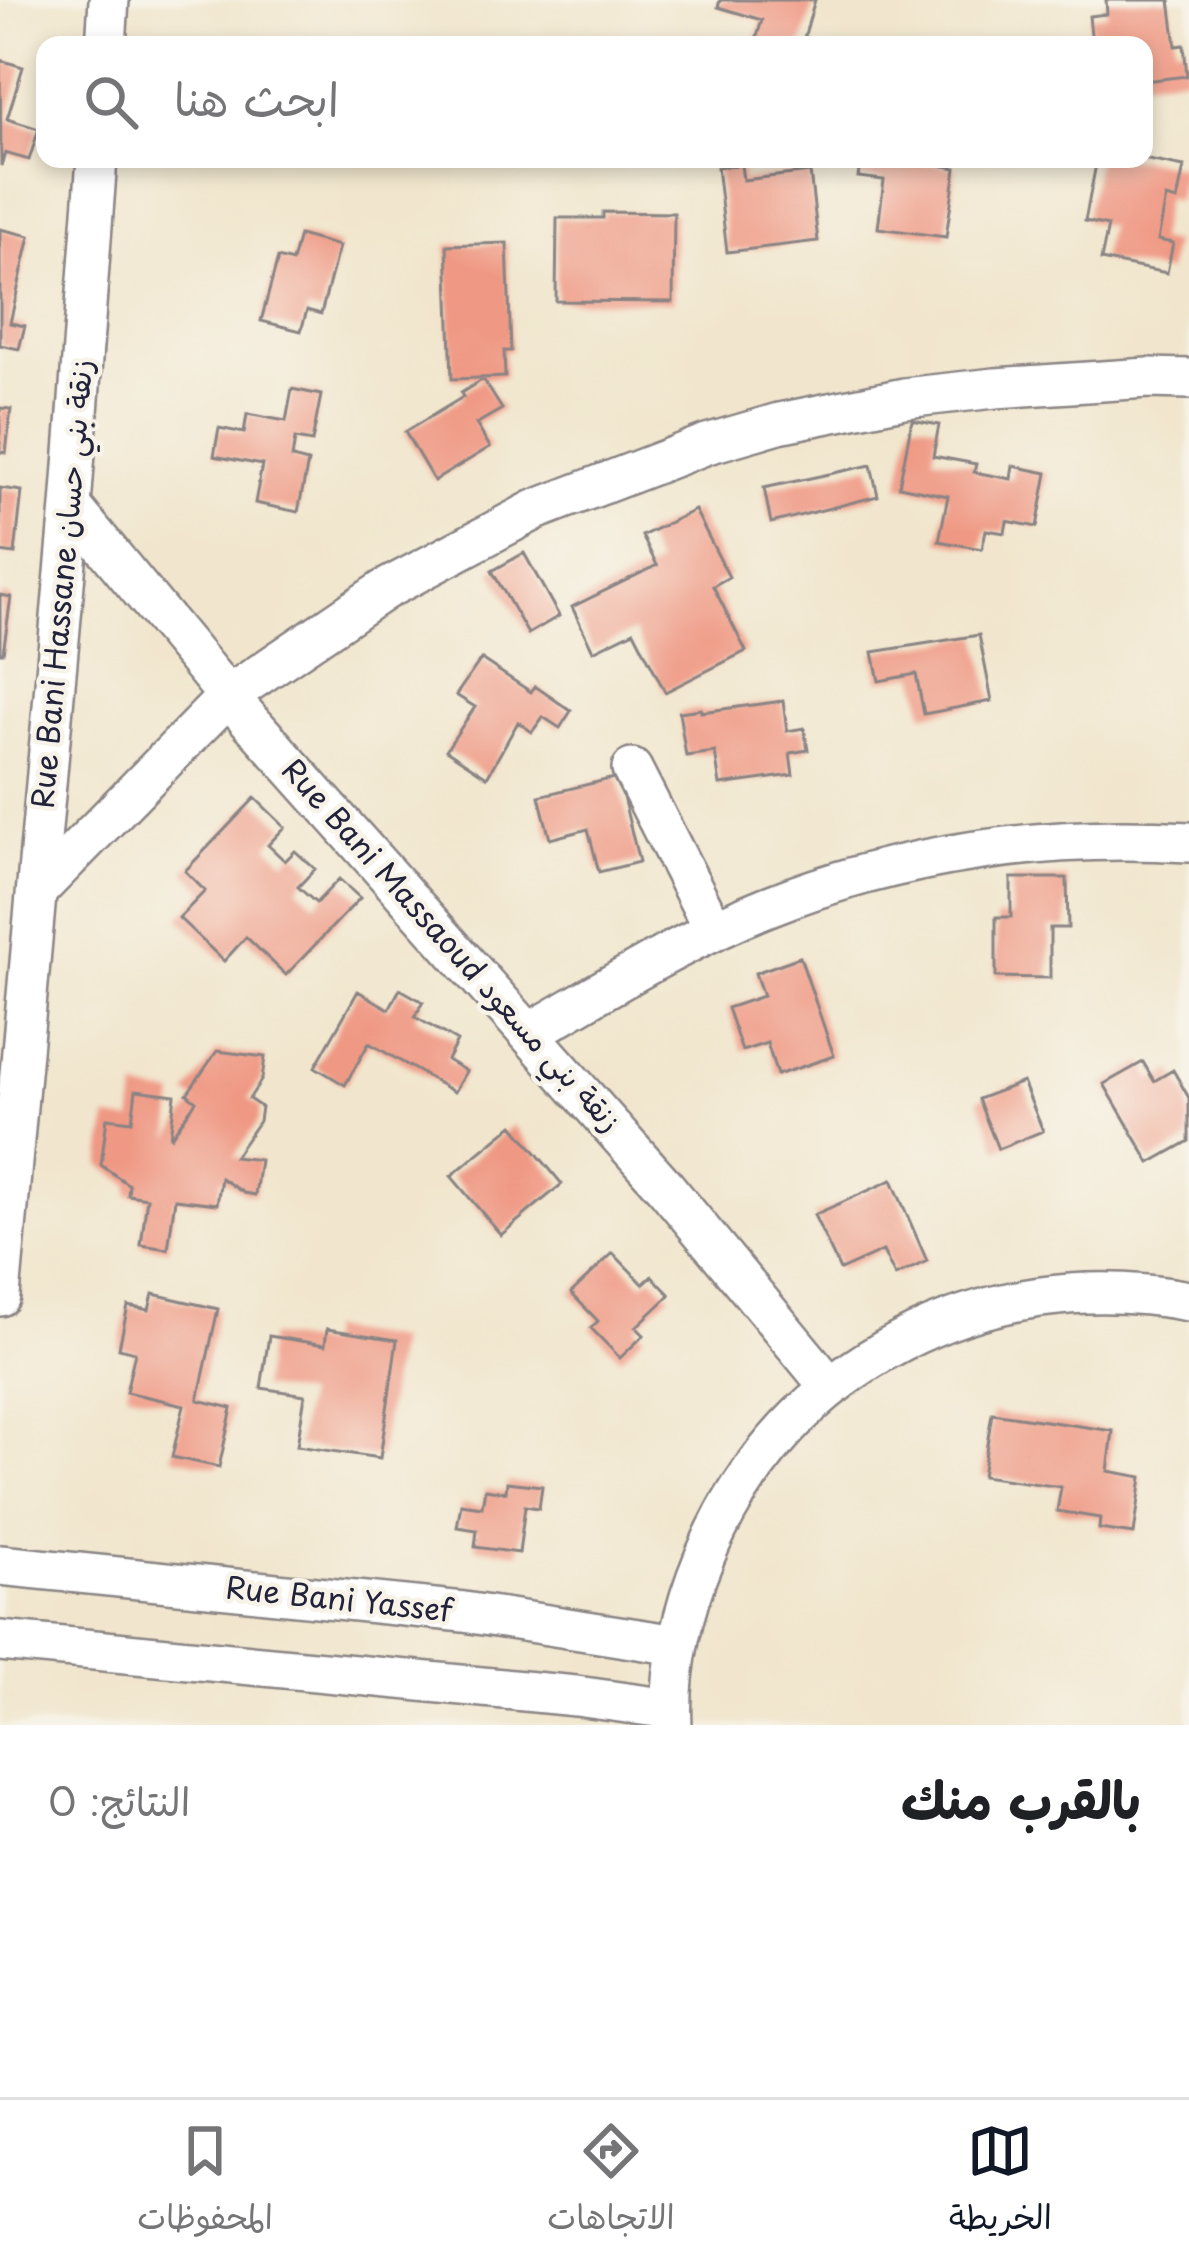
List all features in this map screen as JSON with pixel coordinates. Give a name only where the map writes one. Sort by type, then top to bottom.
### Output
[{"type":"street","points":[[107,36],[109,0]]},
{"type":"street","name":"Rue Bani Hassane زنقة بني حسان","points":[[0,1295],[96,168]]},
{"type":"street","points":[[38,891],[228,696],[384,590],[535,510],[707,444],[779,423],[904,398],[1063,382],[1189,379]]},
{"type":"street","name":"Rue Bani Massaoud زنقة بني مسعود","points":[[71,506],[228,696],[666,1188],[830,1387]]},
{"type":"street","points":[[632,770],[714,930]]},
{"type":"street","points":[[530,1032],[714,930],[820,887],[939,857],[1101,840],[1189,842]]},
{"type":"street","points":[[0,1641],[506,1689],[672,1717],[677,1645],[692,1586],[716,1529],[746,1477],[785,1429],[830,1387],[900,1340],[977,1308],[1060,1292],[1144,1292],[1189,1301]]},
{"type":"street","name":"Rue Bani Yassef","points":[[0,1565],[464,1612],[677,1645]]},
{"type":"building","points":[[720,0],[815,0],[805,36],[757,36],[762,20],[718,7]]},
{"type":"building","points":[[1106,0],[1170,0],[1176,46],[1184,45],[1187,76],[1153,80],[1153,36],[1091,36],[1089,16],[1107,14]]},
{"type":"building","points":[[0,60],[23,67],[7,119],[36,128],[29,160],[5,153],[1,166]]},
{"type":"building","points":[[1153,161],[1184,167],[1177,201],[1166,198],[1158,240],[1173,243],[1167,273],[1101,260],[1108,226],[1085,221],[1095,168],[1153,168]]},
{"type":"building","points":[[717,168],[741,168],[743,180],[810,172],[818,241],[727,252]]},
{"type":"building","points":[[860,168],[956,168],[946,237],[878,228],[884,180],[858,177]]},
{"type":"building","points":[[603,212],[674,213],[673,302],[556,301],[557,218],[603,218]]},
{"type":"building","points":[[0,229],[30,236],[10,323],[25,326],[19,349],[0,345]]},
{"type":"building","points":[[299,235],[339,246],[321,314],[307,310],[301,331],[261,321],[278,258],[292,262]]},
{"type":"building","points":[[507,243],[511,351],[504,351],[505,377],[452,379],[447,245]]},
{"type":"building","points":[[483,379],[502,409],[476,424],[490,447],[434,481],[405,432],[463,397],[461,393]]},
{"type":"building","points":[[292,389],[321,395],[312,442],[295,439],[292,458],[308,462],[298,512],[255,503],[262,465],[214,456],[219,428],[244,433],[247,414],[286,421]]},
{"type":"building","points":[[0,408],[11,409],[6,453],[0,452]]},
{"type":"building","points":[[912,420],[939,425],[933,456],[976,464],[974,472],[1011,479],[1013,466],[1047,473],[1037,527],[1007,521],[1005,533],[986,530],[982,549],[939,541],[948,496],[899,486]]},
{"type":"building","points":[[871,465],[878,496],[771,523],[764,488]]},
{"type":"building","points":[[0,488],[22,491],[15,554],[0,552]]},
{"type":"building","points":[[695,510],[729,577],[713,586],[746,651],[665,692],[634,631],[593,651],[572,607],[657,565],[642,536]]},
{"type":"building","points":[[524,553],[559,616],[528,634],[492,571]]},
{"type":"building","points":[[0,595],[11,597],[3,653],[0,653]]},
{"type":"building","points":[[979,635],[992,701],[924,714],[916,674],[879,681],[873,652]]},
{"type":"building","points":[[481,659],[531,692],[535,686],[571,711],[560,728],[543,717],[532,732],[518,722],[487,777],[446,750],[475,707],[456,695]]},
{"type":"building","points":[[783,701],[787,731],[804,728],[808,750],[790,753],[793,775],[720,785],[715,752],[686,756],[679,712]]},
{"type":"building","points":[[618,777],[639,862],[599,872],[588,829],[550,839],[539,796]]},
{"type":"building","points":[[255,798],[285,827],[268,845],[285,861],[295,851],[315,869],[298,887],[316,903],[339,879],[360,898],[286,975],[246,937],[224,961],[179,918],[205,891],[185,871]]},
{"type":"building","points":[[1011,878],[1067,878],[1068,928],[1050,928],[1050,978],[996,977],[996,917],[1011,917]]},
{"type":"building","points":[[800,957],[834,1056],[777,1075],[767,1043],[742,1051],[727,1008],[763,996],[755,973]]},
{"type":"building","points":[[400,989],[423,1002],[415,1017],[457,1041],[447,1060],[466,1071],[454,1092],[369,1043],[345,1085],[315,1067],[358,991],[389,1009]]},
{"type":"building","points":[[217,1051],[265,1057],[262,1079],[249,1099],[261,1107],[259,1121],[234,1157],[260,1160],[255,1195],[221,1178],[217,1204],[175,1199],[168,1249],[141,1245],[147,1198],[128,1195],[129,1185],[101,1165],[107,1118],[132,1121],[136,1090],[175,1095],[170,1138],[196,1101],[187,1094]]},
{"type":"building","points":[[1143,1062],[1154,1081],[1173,1070],[1189,1098],[1189,1141],[1150,1163],[1104,1084]]},
{"type":"building","points":[[1023,1082],[1043,1131],[998,1149],[978,1099]]},
{"type":"building","points":[[513,1125],[562,1184],[501,1235],[451,1176]]},
{"type":"building","points":[[892,1180],[927,1261],[895,1276],[883,1251],[840,1270],[814,1215]]},
{"type":"building","points":[[613,1253],[643,1284],[652,1276],[670,1295],[636,1327],[644,1335],[620,1358],[591,1328],[598,1321],[571,1293]]},
{"type":"building","points":[[153,1294],[218,1309],[198,1400],[232,1408],[219,1467],[172,1457],[184,1405],[126,1392],[135,1352],[119,1348],[128,1306],[149,1310]]},
{"type":"building","points":[[327,1329],[397,1340],[380,1458],[297,1446],[305,1395],[261,1388],[269,1336],[325,1345]]},
{"type":"building","points":[[992,1413],[1113,1431],[1108,1471],[1142,1477],[1134,1534],[1099,1529],[1100,1518],[1057,1511],[1061,1487],[982,1476]]},
{"type":"building","points":[[507,1482],[542,1486],[539,1508],[525,1506],[519,1553],[475,1547],[477,1530],[457,1527],[461,1504],[482,1507],[485,1489],[506,1492]]}]
